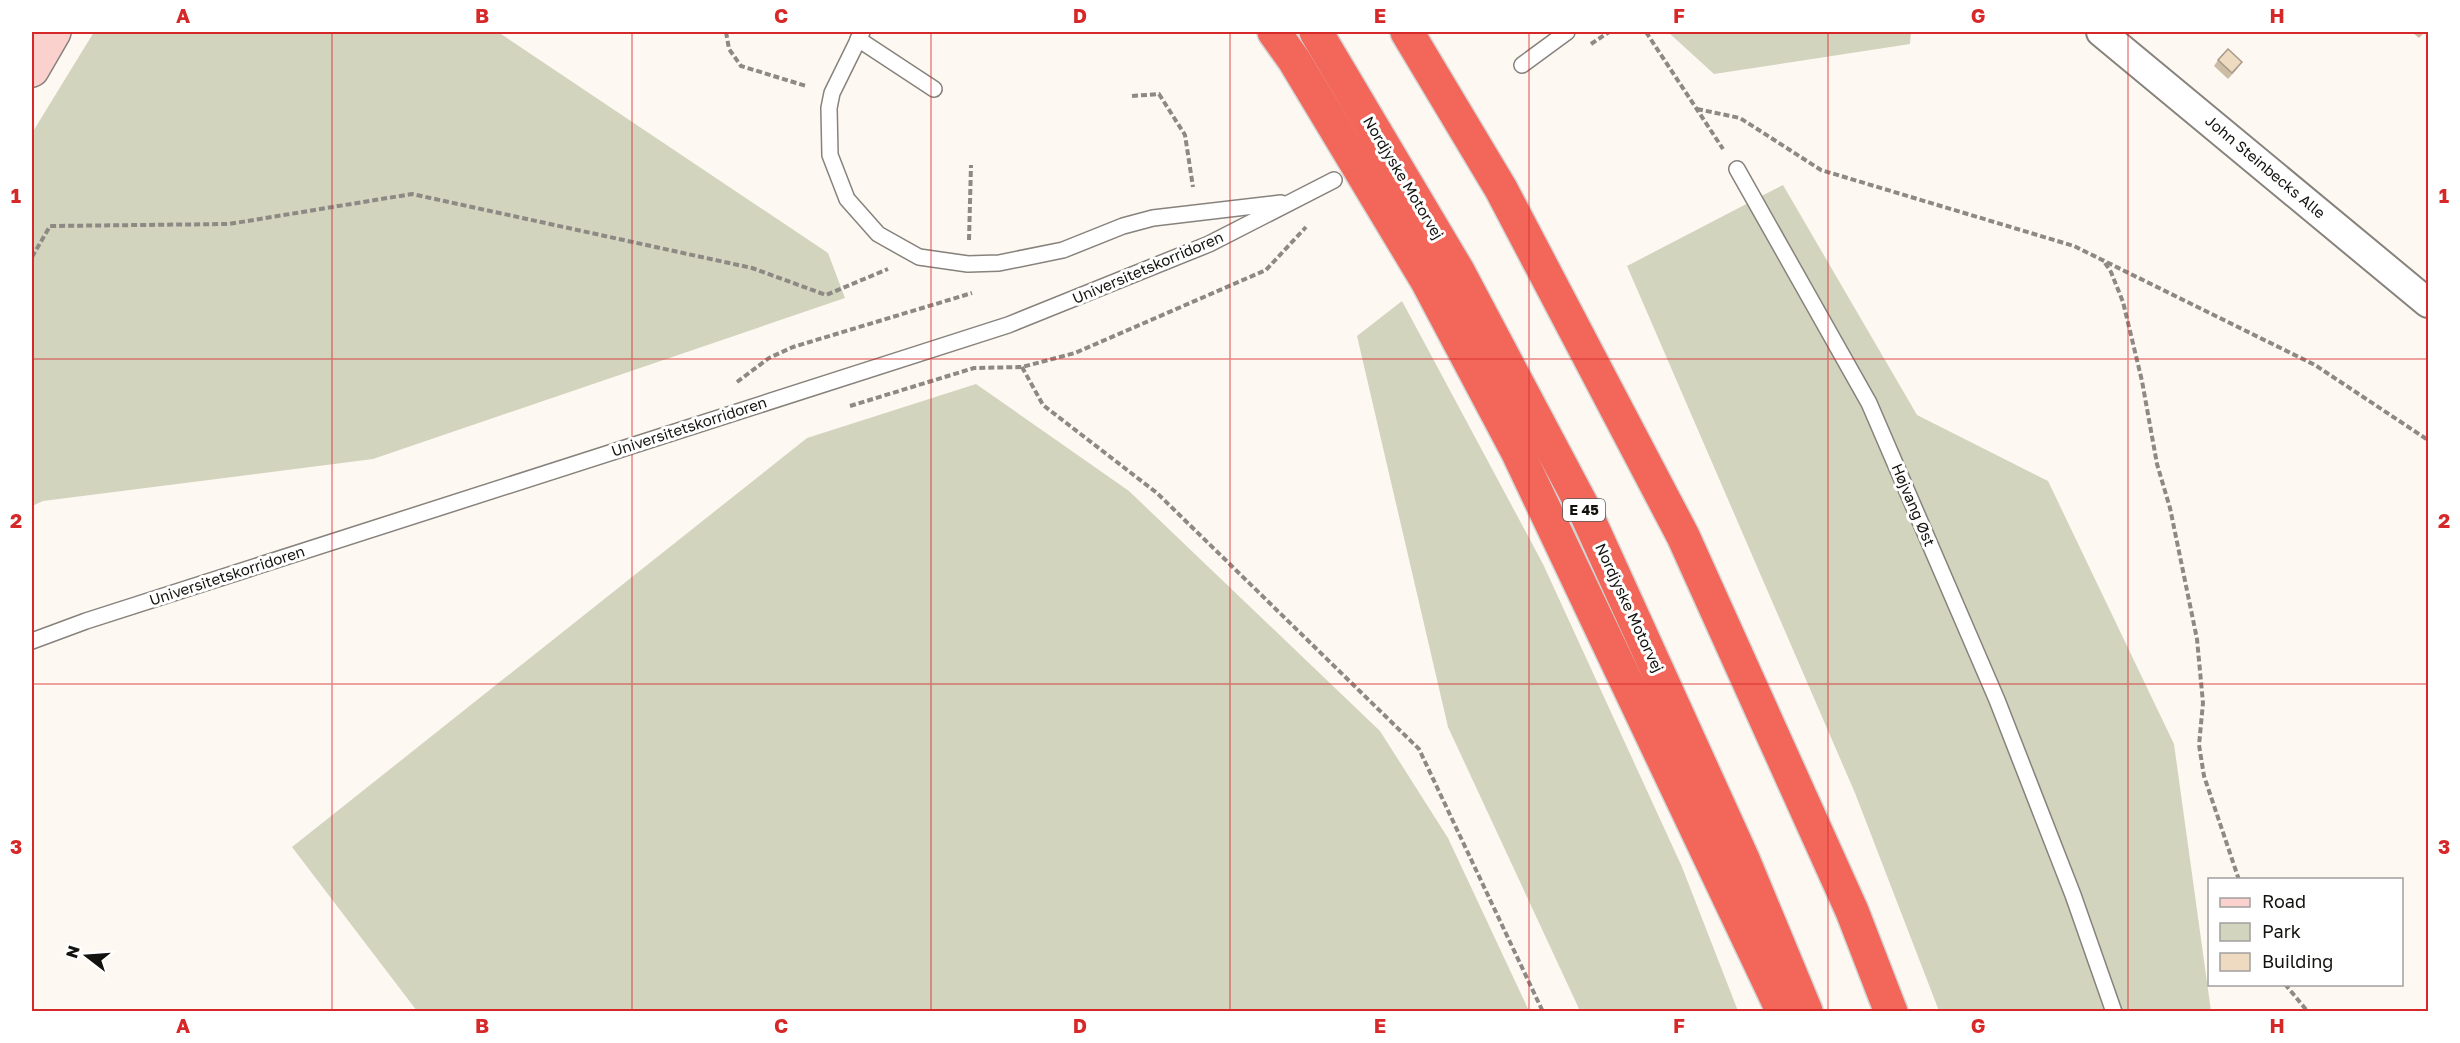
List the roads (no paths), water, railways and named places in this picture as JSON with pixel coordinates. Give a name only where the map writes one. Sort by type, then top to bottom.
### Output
[{"type":"highway","points":[[1274,32],[1294,60],[1427,280],[1517,451],[1783,1011]]},
{"type":"highway","name":"Nordjyske Motorvej","points":[[1316,32],[1458,271],[1584,509],[1743,859],[1806,1011]]},
{"type":"highway","points":[[1407,32],[1501,189],[1683,536],[1852,911],[1891,1011]]},
{"type":"main road","points":[[32,70],[54,32]]},
{"type":"street","name":"John Steinbecks Alle","points":[[2101,32],[2428,303]]},
{"type":"lane","points":[[1522,65],[1567,32]]},
{"type":"lane","points":[[934,89],[860,35],[832,93],[829,108],[830,155],[847,199],[878,234],[919,257],[968,264],[999,263],[1064,250],[1123,226],[1153,218],[1293,201]]},
{"type":"lane","name":"Højvang Øst","points":[[1737,169],[1869,403],[1997,700],[2073,895],[2114,1011]]},
{"type":"lane","name":"Universitetskorridoren","points":[[32,641],[86,621],[1008,325],[1209,244],[1334,180]]}]
